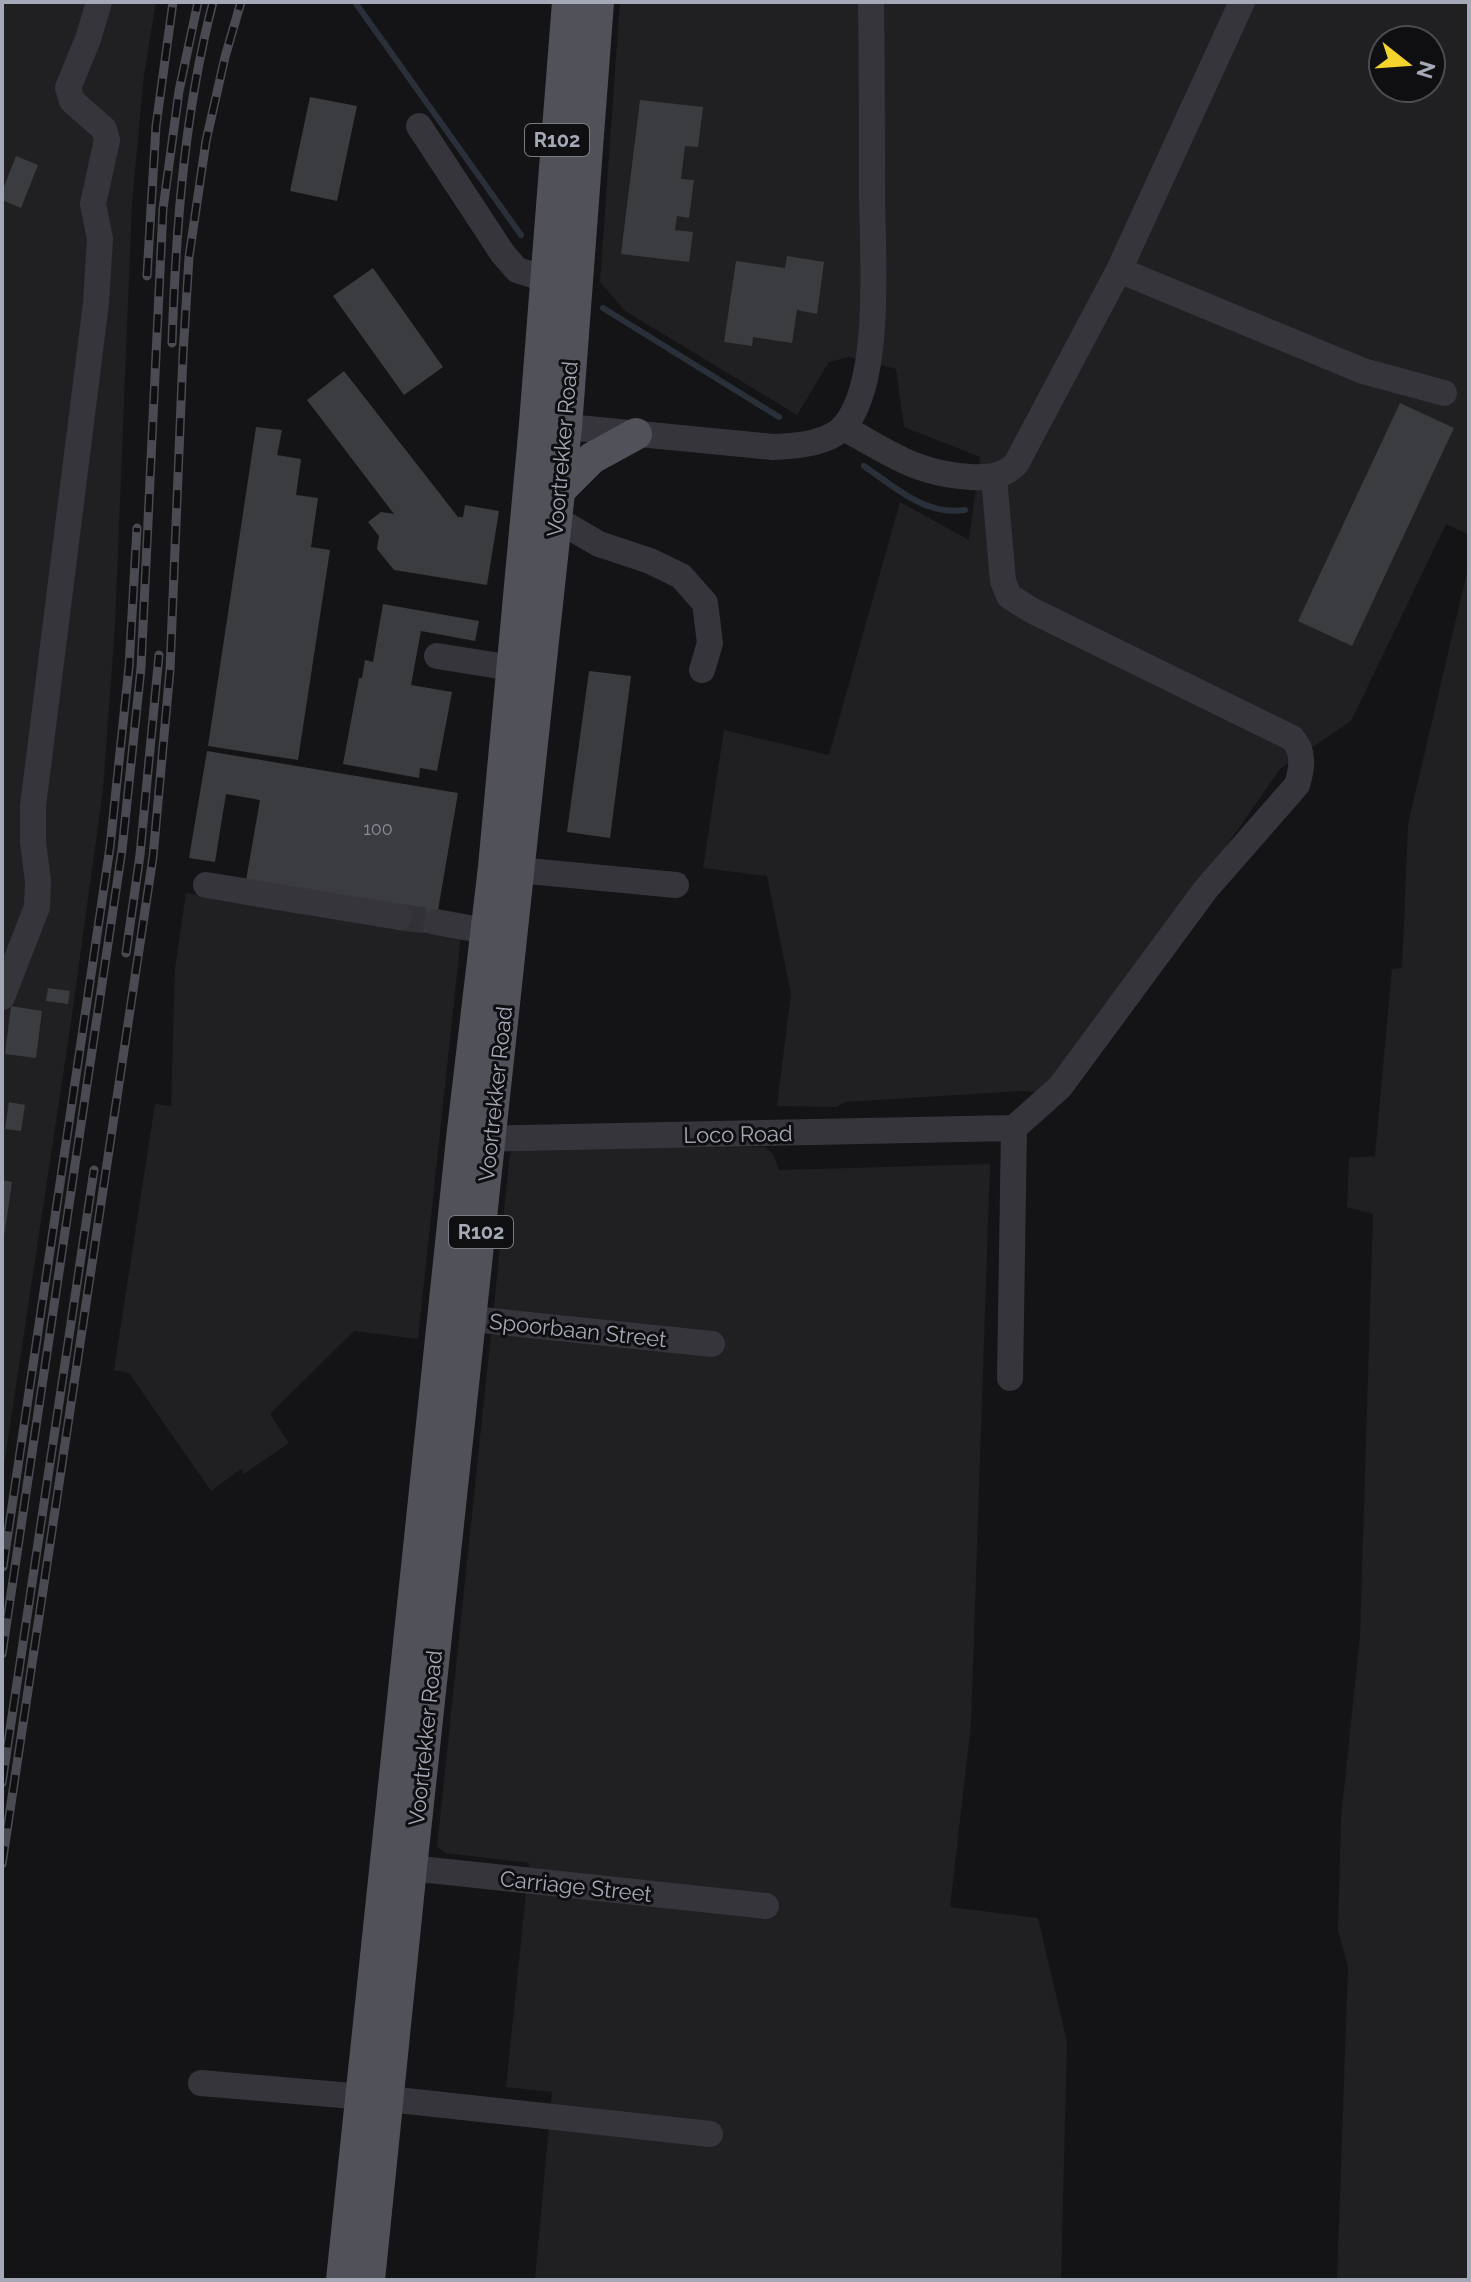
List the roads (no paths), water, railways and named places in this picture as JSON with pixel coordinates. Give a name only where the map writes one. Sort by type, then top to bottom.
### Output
[{"type":"main road","name":"Voortrekker Road","points":[[369,2280],[375,2098],[550,426],[561,280],[568,2]]},
{"type":"main road","name":"Voortrekker Road","points":[[561,280],[598,2]]},
{"type":"main road","name":"Voortrekker Road","points":[[526,670],[558,505],[550,426]]},
{"type":"main road","points":[[558,505],[592,458],[636,434]]},
{"type":"main road","name":"Voortrekker Road","points":[[476,1139],[486,931],[506,869]]},
{"type":"main road","name":"Voortrekker Road","points":[[342,2280],[375,2098]]},
{"type":"lane","points":[[2,997],[34,919],[38,894],[33,806],[96,303],[100,239],[93,204],[107,140],[104,129],[72,101],[68,88],[99,2]]},
{"type":"lane","points":[[550,426],[773,447],[808,444],[844,428],[861,391],[873,330],[871,2]]},
{"type":"lane","points":[[844,428],[926,472],[994,477],[1009,470],[1021,455],[1119,270],[1242,2]]},
{"type":"lane","points":[[419,126],[503,254],[517,270],[561,280]]},
{"type":"lane","points":[[1119,270],[1363,371],[1444,393]]},
{"type":"lane","points":[[994,477],[1003,581],[1009,596],[1031,610],[1292,738],[1300,746],[1302,767],[1297,785],[1206,889],[1060,1087],[1014,1128],[1010,1378]]},
{"type":"lane","points":[[558,505],[599,544],[650,561],[681,576],[705,603],[710,643],[702,670]]},
{"type":"lane","points":[[437,656],[526,670]]},
{"type":"lane","points":[[506,869],[676,885]]},
{"type":"lane","points":[[206,885],[399,917]]},
{"type":"lane","points":[[436,922],[486,931]]},
{"type":"lane","name":"Loco Road","points":[[476,1139],[1014,1128]]},
{"type":"lane","name":"Spoorbaan Street","points":[[458,1318],[712,1344]]},
{"type":"lane","name":"Carriage Street","points":[[398,1866],[766,1906]]},
{"type":"lane","points":[[201,2083],[375,2098],[710,2134]]},
{"type":"waterway","points":[[355,2],[521,235]]},
{"type":"waterway","points":[[603,308],[779,417]]},
{"type":"waterway","points":[[864,466],[924,504],[950,511],[965,510]]},
{"type":"tunnel","points":[[399,917],[436,922]]},
{"type":"railway","points":[[147,276],[156,126],[173,2]]},
{"type":"railway","points":[[2,1654],[122,850],[141,668],[163,209],[179,91],[198,2]]},
{"type":"railway","points":[[172,343],[188,128],[213,2]]},
{"type":"railway","points":[[2,1864],[153,857],[170,670],[189,257],[206,141],[241,2]]},
{"type":"railway","points":[[3,1567],[110,847],[129,667],[137,528]]},
{"type":"railway","points":[[126,953],[140,855],[159,655]]},
{"type":"railway","points":[[2,1783],[94,1170]]}]
